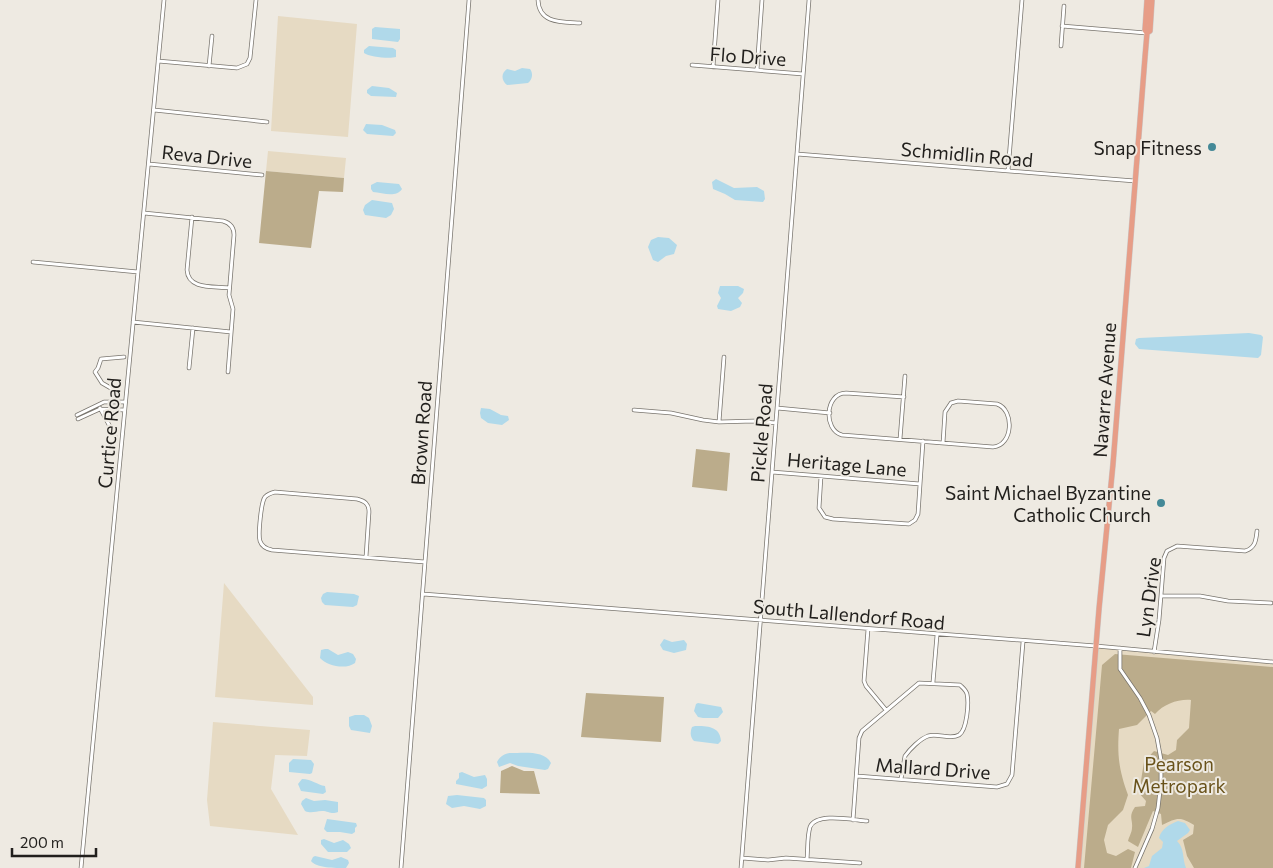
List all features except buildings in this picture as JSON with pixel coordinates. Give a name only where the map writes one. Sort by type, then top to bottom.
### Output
[{"type":"highway","name":"Navarre Avenue","points":[[1078,868],[1108,526],[1147,33],[1145,30],[1147,0]]},
{"type":"highway","name":"Navarre Avenue","points":[[1147,33],[1150,31],[1152,0]]},
{"type":"highway","points":[[1146,14],[1148,26],[1150,26]]},
{"type":"street","name":"Curtice Road","points":[[81,868],[164,0]]},
{"type":"street","points":[[158,61],[237,68],[247,64],[251,55],[256,0]]},
{"type":"street","name":"Brown Road","points":[[401,868],[469,0]]},
{"type":"street","points":[[538,0],[541,13],[547,19],[556,22],[580,23]]},
{"type":"street","points":[[712,66],[718,0]]},
{"type":"street","points":[[757,70],[762,0]]},
{"type":"street","name":"Pickle Road","points":[[741,868],[809,0]]},
{"type":"street","points":[[1008,171],[1022,0]]},
{"type":"street","points":[[1061,46],[1064,6]]},
{"type":"street","points":[[1062,26],[1147,33]]},
{"type":"street","points":[[209,66],[212,36]]},
{"type":"street","name":"Flo Drive","points":[[692,65],[803,74]]},
{"type":"street","points":[[154,110],[267,122]]},
{"type":"street","name":"Schmidlin Road","points":[[797,154],[1135,181]]},
{"type":"street","name":"Reva Drive","points":[[149,164],[262,175]]},
{"type":"street","points":[[144,213],[223,220],[232,227],[234,235],[229,298],[233,309],[228,372]]},
{"type":"street","points":[[192,217],[187,270],[188,278],[198,285],[229,288]]},
{"type":"street","points":[[33,262],[138,272]]},
{"type":"street","points":[[133,322],[231,332]]},
{"type":"street","points":[[189,368],[193,328]]},
{"type":"street","points":[[115,401],[114,390],[102,383],[94,372],[98,368],[100,360],[124,357]]},
{"type":"street","points":[[719,422],[724,358]]},
{"type":"street","points":[[900,439],[905,376]]},
{"type":"street","points":[[904,397],[841,393],[832,400],[830,413],[831,427],[837,433],[942,443],[997,446],[1006,439],[1008,413],[1001,406],[956,402],[948,406],[945,411],[942,443]]},
{"type":"street","points":[[124,410],[100,409],[77,417],[100,403],[125,402]]},
{"type":"street","points":[[100,403],[100,409],[115,436]]},
{"type":"street","points":[[777,408],[830,413]]},
{"type":"street","points":[[634,410],[671,413],[699,420],[719,422],[776,422]]},
{"type":"street","points":[[821,476],[819,508],[827,518],[909,524],[918,513],[923,441]]},
{"type":"street","name":"Heritage Lane","points":[[772,472],[920,484]]},
{"type":"street","points":[[366,558],[369,512],[368,506],[364,501],[275,492],[268,495],[262,504],[259,537],[263,546],[271,550],[366,558],[425,562]]},
{"type":"street","name":"Lyn Drive","points":[[1154,652],[1164,558],[1167,551],[1177,546],[1245,551],[1255,544],[1257,531]]},
{"type":"street","name":"South Lallendorf Road","points":[[423,594],[1022,642],[1096,646],[1273,662]]},
{"type":"street","points":[[1161,596],[1200,596],[1228,601],[1271,602]]},
{"type":"street","points":[[868,629],[864,681],[886,710]]},
{"type":"street","points":[[933,682],[937,635]]},
{"type":"street","name":"Mallard Drive","points":[[856,776],[997,787],[1007,784],[1012,773],[1022,642]]},
{"type":"street","points":[[1120,648],[1120,669],[1149,715],[1157,738],[1161,760],[1162,782],[1158,808],[1152,829],[1135,868]]},
{"type":"street","points":[[853,820],[860,733],[917,684],[933,682],[956,684],[965,689],[968,696],[965,727],[961,733],[955,736],[932,735],[924,738],[904,757],[901,779]]},
{"type":"street","points":[[808,859],[810,828],[816,820],[824,818],[867,821]]},
{"type":"street","points":[[742,858],[768,860],[786,858],[860,863]]},
{"type":"green space","points":[[278,16],[357,24],[348,137],[271,131]]},
{"type":"green space","points":[[268,151],[346,158],[344,178],[266,171]]},
{"type":"green space","points":[[266,171],[344,178],[343,192],[319,191],[311,248],[259,243]]},
{"type":"green space","points":[[696,449],[730,453],[727,491],[692,487]]},
{"type":"green space","points":[[224,583],[313,697],[313,705],[215,697]]},
{"type":"green space","name":"Pearson Metropark","points":[[1096,646],[1273,662],[1273,868],[1078,868]]},
{"type":"green space","name":"Pearson Metropark","points":[[1115,654],[1273,667],[1273,868],[1194,868],[1187,856],[1183,840],[1193,834],[1194,825],[1185,820],[1178,819],[1162,825],[1161,814],[1153,811],[1138,847],[1128,841],[1132,830],[1131,816],[1133,810],[1135,807],[1145,806],[1146,801],[1139,793],[1144,762],[1154,751],[1168,755],[1176,750],[1177,740],[1189,728],[1191,700],[1186,700],[1176,701],[1167,705],[1155,714],[1151,711],[1137,725],[1119,729],[1119,763],[1128,795],[1123,810],[1108,825],[1104,840],[1107,853],[1116,856],[1128,849],[1135,852],[1131,868],[1084,868],[1102,665]]},
{"type":"green space","points":[[586,693],[664,697],[661,742],[581,737]]},
{"type":"green space","points":[[213,722],[310,730],[307,756],[275,755],[271,789],[298,835],[210,826],[207,800]]},
{"type":"green space","points":[[512,766],[524,771],[534,771],[540,794],[500,793],[501,771]]},
{"type":"water","points":[[375,27],[400,29],[400,39],[398,42],[372,39],[372,29]]},
{"type":"water","points":[[369,46],[393,48],[396,50],[396,57],[370,56],[364,53],[364,50]]},
{"type":"water","points":[[522,68],[530,69],[532,78],[528,83],[507,85],[502,77],[507,69],[515,71]]},
{"type":"water","points":[[372,86],[389,88],[397,93],[396,97],[371,96],[367,93],[367,90]]},
{"type":"water","points":[[366,124],[382,125],[395,130],[396,133],[393,136],[367,134],[363,130]]},
{"type":"water","points":[[716,179],[734,188],[757,187],[764,191],[765,199],[763,202],[735,200],[713,189],[712,182]]},
{"type":"water","points":[[377,182],[399,184],[402,189],[393,194],[373,192],[371,185]]},
{"type":"water","points":[[372,200],[392,203],[394,209],[391,215],[386,218],[365,215],[363,210],[365,205]]},
{"type":"water","points":[[658,237],[669,238],[677,245],[674,254],[666,256],[658,262],[653,260],[648,247],[651,240]]},
{"type":"water","points":[[720,286],[738,286],[744,289],[738,298],[742,303],[740,307],[731,311],[718,309],[717,306],[721,298],[718,293]]},
{"type":"water","points":[[1249,333],[1263,337],[1261,355],[1258,358],[1139,349],[1135,344],[1136,339],[1139,338]]},
{"type":"water","points":[[481,408],[490,409],[501,415],[508,416],[509,420],[502,425],[488,423],[481,418]]},
{"type":"water","points":[[327,592],[359,596],[357,605],[353,607],[325,605],[321,598]]},
{"type":"water","points":[[664,639],[672,642],[684,640],[687,644],[686,650],[674,653],[663,650],[660,645]]},
{"type":"water","points":[[325,649],[338,655],[348,652],[353,654],[356,659],[355,663],[342,667],[327,663],[320,658],[321,650]]},
{"type":"water","points":[[698,703],[721,707],[723,712],[718,718],[698,717],[694,711]]},
{"type":"water","points":[[364,715],[369,718],[372,726],[370,733],[351,730],[349,717]]},
{"type":"water","points":[[692,727],[712,728],[718,732],[721,741],[718,744],[694,741],[691,733]]},
{"type":"water","points":[[505,754],[539,754],[551,763],[548,769],[545,770],[510,763],[499,767],[497,762],[500,758]]},
{"type":"water","points":[[293,759],[311,760],[314,764],[312,773],[289,772],[289,763]]},
{"type":"water","points":[[462,772],[474,777],[485,775],[487,786],[482,789],[456,784],[459,773]]},
{"type":"water","points":[[302,779],[325,786],[326,792],[323,794],[301,791],[298,784]]},
{"type":"water","points":[[448,796],[484,798],[486,806],[480,809],[464,806],[452,808],[446,804]]},
{"type":"water","points":[[306,798],[314,801],[338,802],[338,812],[305,811],[301,804]]},
{"type":"water","points":[[327,819],[356,823],[355,832],[352,834],[327,832],[324,829]]},
{"type":"water","points":[[1178,821],[1185,823],[1190,830],[1177,841],[1182,850],[1186,868],[1144,868],[1149,866],[1152,856],[1162,848],[1163,842],[1159,838],[1164,829]]},
{"type":"water","points":[[324,839],[334,843],[343,840],[351,848],[347,852],[328,852],[321,844],[321,840]]},
{"type":"water","points":[[315,856],[332,860],[341,857],[348,860],[349,863],[346,868],[321,866],[311,861]]},
{"type":"place","name":"Snap Fitness","points":[[1212,147]]},
{"type":"place","name":"Saint Michael Byzantine Catholic Church","points":[[1161,503]]}]
